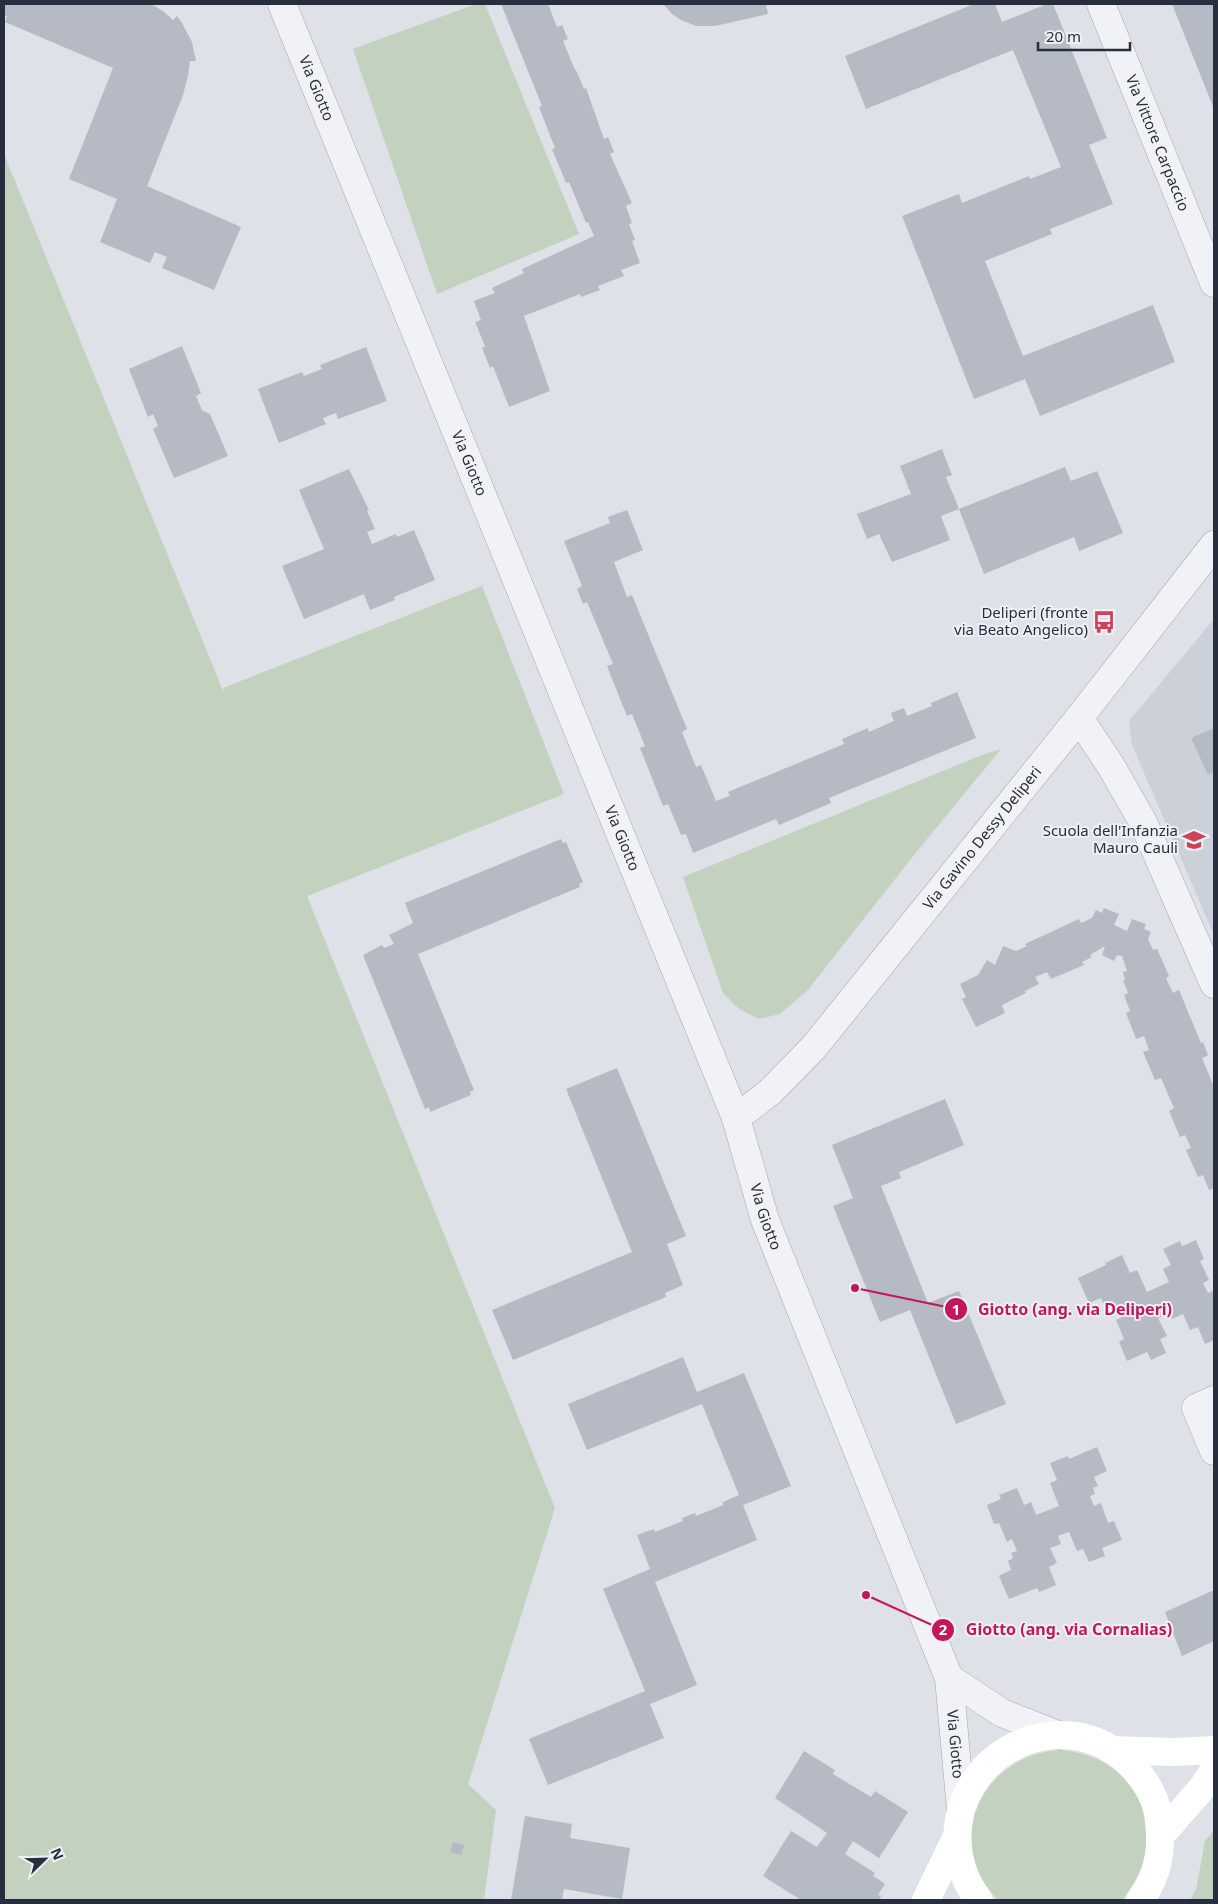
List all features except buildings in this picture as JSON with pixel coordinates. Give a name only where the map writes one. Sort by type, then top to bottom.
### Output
[{"type":"street","name":"Via Giotto","points":[[282,4],[736,1118],[765,1220],[949,1678],[959,1823]]},
{"type":"street","name":"Via Vittore Carpaccio","points":[[1101,4],[1214,283]]},
{"type":"street","name":"Via Gavino Dessy Deliperi","points":[[736,1118],[770,1092],[814,1047],[1080,718],[1214,545]]},
{"type":"street","points":[[1080,718],[1111,766],[1143,822],[1214,984]]},
{"type":"street","points":[[1214,1400],[1196,1408],[1214,1451]]},
{"type":"street","name":"Via Giotto","points":[[949,1678],[1002,1713],[1058,1735]]},
{"type":"street","points":[[926,1900],[959,1823],[972,1783],[991,1761],[1003,1752],[1029,1740],[1058,1735],[1091,1740],[1111,1750],[1131,1766],[1147,1786],[1157,1810],[1161,1847],[1151,1883],[1140,1900]]},
{"type":"street","points":[[1111,1750],[1174,1752],[1214,1750]]},
{"type":"street","points":[[1161,1835],[1214,1770]]},
{"type":"street","points":[[959,1823],[959,1856],[964,1876],[980,1900]]},
{"type":"shaded area","name":"Scuola dell'Infanzia Mauro Cauli","points":[[1214,619],[1214,935],[1132,745],[1129,721]]},
{"type":"green space","points":[[476,4],[485,4],[579,234],[437,294],[353,49]]},
{"type":"green space","points":[[4,154],[226,698],[223,688],[482,586],[564,794],[307,896],[555,1508],[468,1784],[496,1810],[484,1900],[4,1900]]},
{"type":"green space","points":[[1001,749],[914,855],[807,991],[780,1014],[759,1019],[739,1009],[723,993],[683,877],[982,755]]},
{"type":"green space","points":[[1060,1750],[1088,1756],[1111,1767],[1129,1784],[1141,1804],[1147,1827],[1146,1851],[1138,1876],[1122,1900],[998,1900],[981,1877],[973,1853],[972,1829],[978,1806],[991,1785],[1009,1768],[1032,1756]]},
{"type":"green space","points":[[1214,1830],[1214,1900],[1190,1900],[1196,1890],[1205,1841]]},
{"type":"place","name":"Deliperi (fronte via Beato Angelico)","points":[[1104,622]]},
{"type":"place","name":"Scuola dell'Infanzia Mauro Cauli","points":[[1194,840]]},
{"type":"place","name":"Giotto (ang. via Deliperi)","points":[[855,1288]]},
{"type":"place","name":"Giotto (ang. via Cornalias)","points":[[866,1595]]}]
